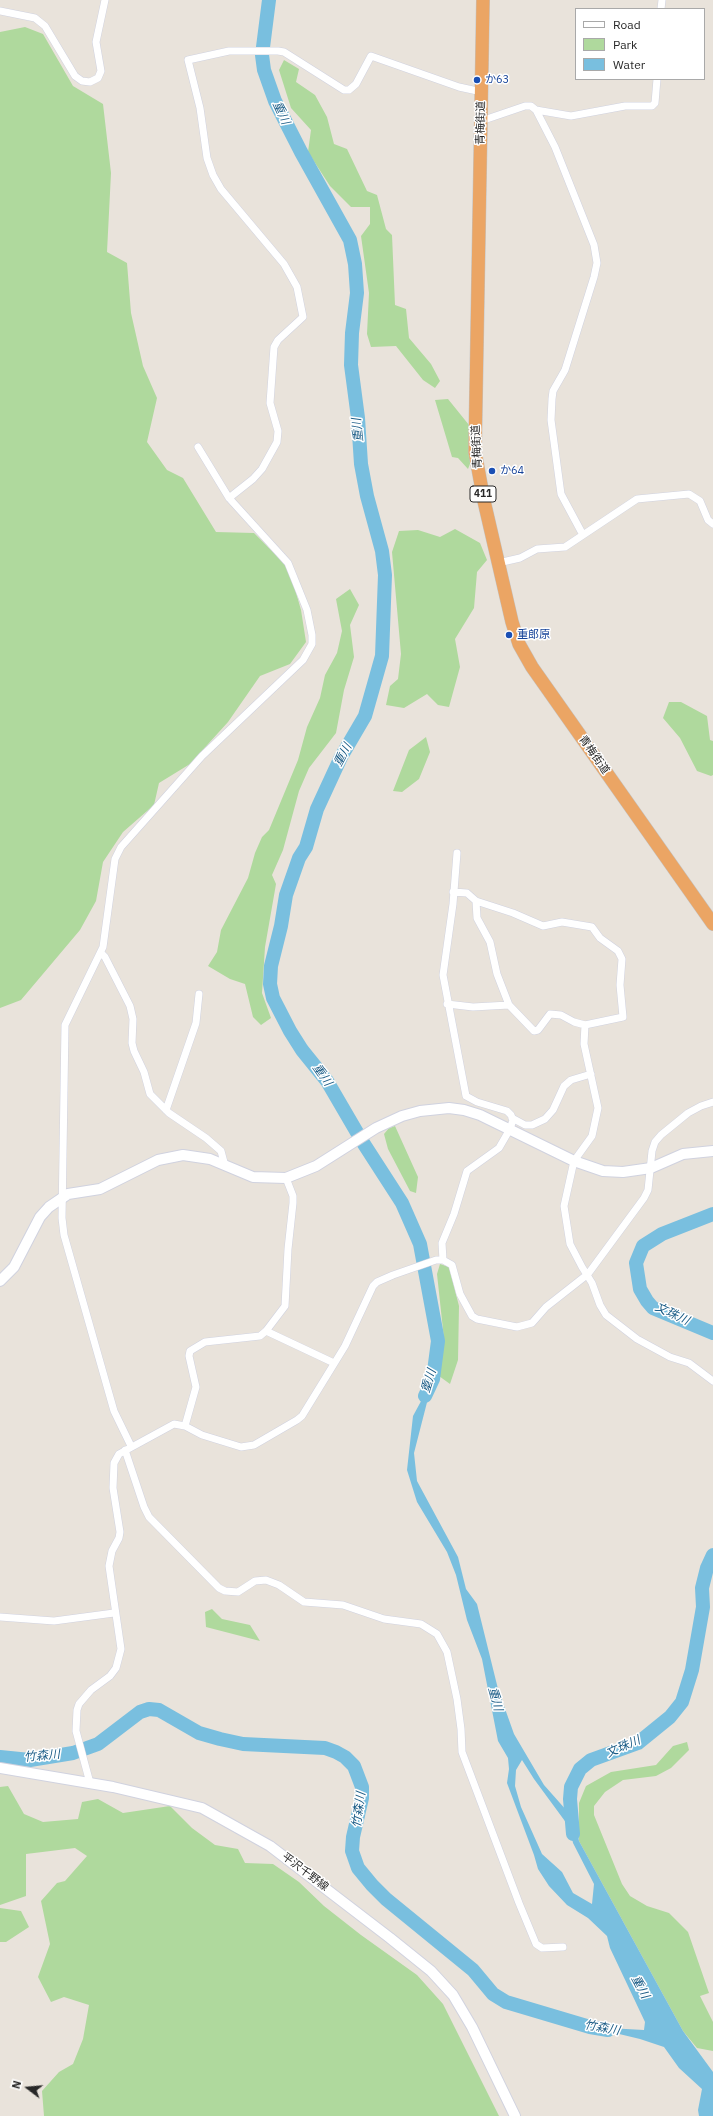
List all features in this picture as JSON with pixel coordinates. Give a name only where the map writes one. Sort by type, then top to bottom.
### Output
[{"type":"highway","name":"青梅街道","points":[[483,0],[475,452],[512,622],[525,656],[713,924]]},
{"type":"street","points":[[0,11],[35,18],[45,26],[75,76],[82,81],[90,82],[98,78],[101,71],[96,42],[105,0]]},
{"type":"street","points":[[229,498],[253,479],[262,469],[277,442],[278,431],[270,403],[274,347],[278,340],[304,318],[297,287],[284,264],[221,189],[213,175],[207,158],[200,108],[188,60],[229,51],[284,52],[344,90],[353,88],[371,56],[459,87],[482,92]]},
{"type":"street","points":[[536,110],[571,116],[625,106],[652,106],[655,103],[657,80]]},
{"type":"street","points":[[481,121],[525,106],[532,106],[536,110],[555,147],[596,255],[594,277],[579,328],[569,354],[565,370],[553,391],[551,420],[561,494],[583,535]]},
{"type":"street","points":[[198,447],[229,498],[243,516],[275,547],[288,563],[307,610],[312,635],[312,644],[303,660],[202,756],[121,847],[115,859],[105,940],[65,1025],[62,1198],[64,1235],[114,1411],[128,1448],[144,1507],[149,1517],[219,1588],[225,1592],[238,1592],[255,1582],[266,1580],[279,1585],[304,1602],[343,1605],[384,1619],[421,1624],[431,1628],[438,1634],[447,1652],[461,1729],[462,1752],[519,1903],[536,1944],[542,1948],[563,1947]]},
{"type":"street","points":[[498,563],[520,558],[537,549],[565,547],[637,499],[689,494],[700,501],[708,520],[713,524]]},
{"type":"street","points":[[457,853],[443,967],[447,1004],[453,1024],[466,1096],[477,1102],[507,1111],[512,1118],[525,1125],[532,1125],[545,1119],[553,1110],[564,1086],[571,1080],[591,1074]]},
{"type":"street","points":[[453,892],[467,893],[476,901],[543,926],[562,922],[592,927],[600,938],[618,950],[622,958],[620,985],[623,1017],[585,1025],[561,1015],[550,1014],[538,1030],[534,1031],[509,1005],[497,974],[490,942],[477,918],[476,901]]},
{"type":"street","points":[[100,953],[105,957],[130,1006],[134,1019],[132,1043],[134,1051],[144,1072],[150,1094],[166,1110],[206,1138],[221,1151],[225,1166]]},
{"type":"street","points":[[166,1110],[196,1023],[199,994]]},
{"type":"street","points":[[447,1004],[473,1008],[509,1005]]},
{"type":"street","points":[[585,1025],[584,1044],[598,1108],[595,1128],[592,1136],[574,1161],[564,1206],[570,1244],[582,1267],[588,1274],[600,1306],[606,1315],[637,1339],[670,1357],[689,1363],[713,1381]]},
{"type":"street","points":[[90,1782],[81,1755],[76,1731],[79,1704],[91,1690],[110,1676],[118,1661],[121,1649],[119,1623],[114,1613],[109,1566],[112,1551],[119,1538],[120,1532],[114,1488],[114,1463],[119,1454],[174,1424],[185,1426],[202,1435],[235,1446],[241,1447],[254,1445],[302,1416],[345,1346],[373,1286],[377,1282],[393,1275],[440,1260],[452,1265],[460,1294],[472,1316],[517,1327],[532,1323],[546,1308],[588,1274],[644,1198],[648,1190],[652,1151],[661,1135],[688,1113],[713,1102]]},
{"type":"street","points":[[0,1281],[14,1266],[40,1217],[49,1207],[68,1194],[109,1186],[158,1160],[171,1156],[197,1156],[253,1177],[286,1178],[316,1166],[376,1128],[402,1116],[420,1111],[448,1108],[464,1110],[480,1115],[574,1161],[603,1171],[623,1172],[651,1168],[683,1154],[713,1151]]},
{"type":"street","points":[[440,1260],[442,1243],[454,1214],[466,1171],[498,1148],[510,1129],[512,1118]]},
{"type":"street","points":[[185,1426],[196,1387],[189,1356],[190,1351],[198,1344],[205,1342],[254,1338],[266,1331],[282,1311],[286,1300],[287,1255],[293,1203],[293,1196],[286,1178]]},
{"type":"street","points":[[266,1331],[334,1363]]},
{"type":"street","points":[[0,1617],[54,1621],[114,1613]]},
{"type":"street","name":"平沢千野線","points":[[0,1768],[90,1782],[202,1808],[270,1846],[431,1971],[453,1995],[472,2027],[515,2116]]},
{"type":"green space","points":[[25,27],[43,34],[73,86],[103,104],[111,173],[107,252],[127,263],[131,313],[143,366],[157,398],[147,442],[167,470],[183,478],[216,532],[254,533],[289,568],[301,610],[306,642],[290,664],[260,676],[228,722],[190,764],[159,783],[154,805],[123,832],[103,862],[96,901],[80,930],[21,1000],[0,1008],[0,32]]},
{"type":"green space","points":[[284,60],[299,69],[296,82],[315,95],[327,117],[334,144],[347,149],[367,191],[377,195],[386,229],[392,235],[395,305],[406,309],[409,338],[431,364],[440,381],[435,388],[423,380],[396,346],[371,347],[367,334],[369,293],[361,236],[370,224],[370,207],[351,207],[330,186],[308,152],[311,130],[291,108],[279,70]]},
{"type":"green space","points":[[448,399],[469,425],[473,456],[468,469],[458,458],[452,457],[435,400]]},
{"type":"green space","points":[[455,529],[480,543],[487,560],[477,572],[474,608],[455,639],[460,667],[449,707],[438,705],[427,694],[404,708],[386,705],[390,686],[398,679],[401,654],[392,552],[399,531],[418,530],[440,537]]},
{"type":"green space","points":[[350,589],[359,605],[350,625],[354,657],[344,690],[336,733],[309,768],[299,791],[283,850],[272,875],[276,884],[265,947],[262,993],[271,1018],[261,1025],[253,1017],[245,984],[230,979],[208,966],[217,952],[221,930],[248,878],[255,853],[262,837],[269,830],[298,760],[307,727],[320,698],[325,675],[337,653],[342,631],[336,599]]},
{"type":"green space","points":[[669,702],[681,702],[707,716],[710,740],[713,741],[713,775],[711,776],[697,771],[680,738],[663,718]]},
{"type":"green space","points":[[426,737],[430,752],[419,779],[402,792],[393,791],[409,750]]},
{"type":"green space","points":[[395,1126],[418,1177],[416,1193],[410,1191],[388,1149],[384,1134],[389,1128]]},
{"type":"green space","points":[[440,1264],[449,1267],[459,1306],[458,1360],[450,1384],[439,1376],[444,1339],[437,1274]]},
{"type":"green space","points":[[212,1609],[222,1619],[250,1625],[260,1641],[206,1627],[205,1612]]},
{"type":"green space","points":[[687,1742],[689,1750],[671,1768],[656,1776],[623,1780],[605,1792],[594,1806],[594,1815],[622,1884],[630,1896],[647,1906],[669,1913],[688,1932],[709,1993],[700,1996],[713,2022],[713,2051],[697,2048],[683,2031],[579,1841],[579,1803],[586,1786],[611,1772],[656,1765],[673,1746]]},
{"type":"green space","points":[[8,1786],[24,1814],[43,1822],[78,1819],[82,1802],[98,1799],[123,1813],[170,1806],[192,1828],[215,1845],[238,1849],[245,1863],[273,1864],[299,1882],[324,1906],[361,1935],[417,1975],[443,2004],[499,2116],[44,2116],[42,2091],[59,2072],[73,2064],[83,2039],[89,2005],[64,1997],[51,2002],[38,1977],[50,1944],[41,1901],[57,1883],[65,1881],[87,1856],[75,1848],[26,1854],[26,1896],[0,1905],[0,1787]]},
{"type":"green space","points":[[0,1908],[21,1911],[29,1927],[6,1942],[0,1942]]},
{"type":"water","points":[[433,1379],[414,1453],[417,1481],[458,1557],[466,1589],[477,1604],[498,1689],[514,1734],[544,1785],[575,1820],[579,1841],[683,2031],[713,2072],[713,2116],[699,2116],[698,2110],[702,2089],[679,2068],[664,2047],[640,2039],[590,2027],[644,2030],[645,2022],[610,1948],[607,1936],[588,1918],[567,1905],[549,1886],[538,1869],[507,1783],[509,1769],[508,1758],[498,1741],[482,1659],[467,1620],[456,1575],[447,1552],[417,1502],[407,1470],[413,1416]],"holes":[[[522,1760],[570,1828],[573,1843],[594,1884],[592,1904],[573,1893],[562,1872],[542,1854],[521,1807],[515,1786],[516,1770]]]},
{"type":"waterway","name":"重川","points":[[269,0],[262,55],[264,70],[275,101],[301,152],[350,240],[355,264],[357,293],[352,333],[351,365],[358,418],[361,464],[367,496],[382,551],[385,575],[382,656],[365,716],[341,757],[317,809],[306,847],[299,858],[286,895],[281,926],[271,966],[270,984],[273,998],[290,1031],[302,1050],[327,1081],[362,1141],[402,1203],[420,1244],[438,1341],[433,1379],[425,1396]]},
{"type":"waterway","name":"文珠川","points":[[713,1214],[662,1234],[643,1246],[636,1263],[640,1289],[653,1308],[713,1333]]},
{"type":"waterway","name":"文珠川","points":[[573,1834],[570,1799],[571,1787],[580,1769],[591,1760],[638,1743],[670,1717],[682,1702],[692,1670],[703,1607],[702,1588],[707,1568],[713,1555]]},
{"type":"waterway","name":"竹森川","points":[[0,1757],[30,1760],[73,1753],[98,1744],[140,1712],[149,1709],[159,1710],[199,1733],[220,1739],[243,1744],[325,1748],[336,1752],[345,1757],[354,1766],[362,1787],[362,1798],[353,1837],[352,1851],[358,1868],[372,1885],[386,1899],[473,1970],[493,1994],[506,2002],[590,2027],[608,2030]]},
{"type":"place","name":"か63","points":[[477,80]]},
{"type":"place","name":"か64","points":[[492,471]]},
{"type":"place","name":"重郎原","points":[[509,635]]}]
